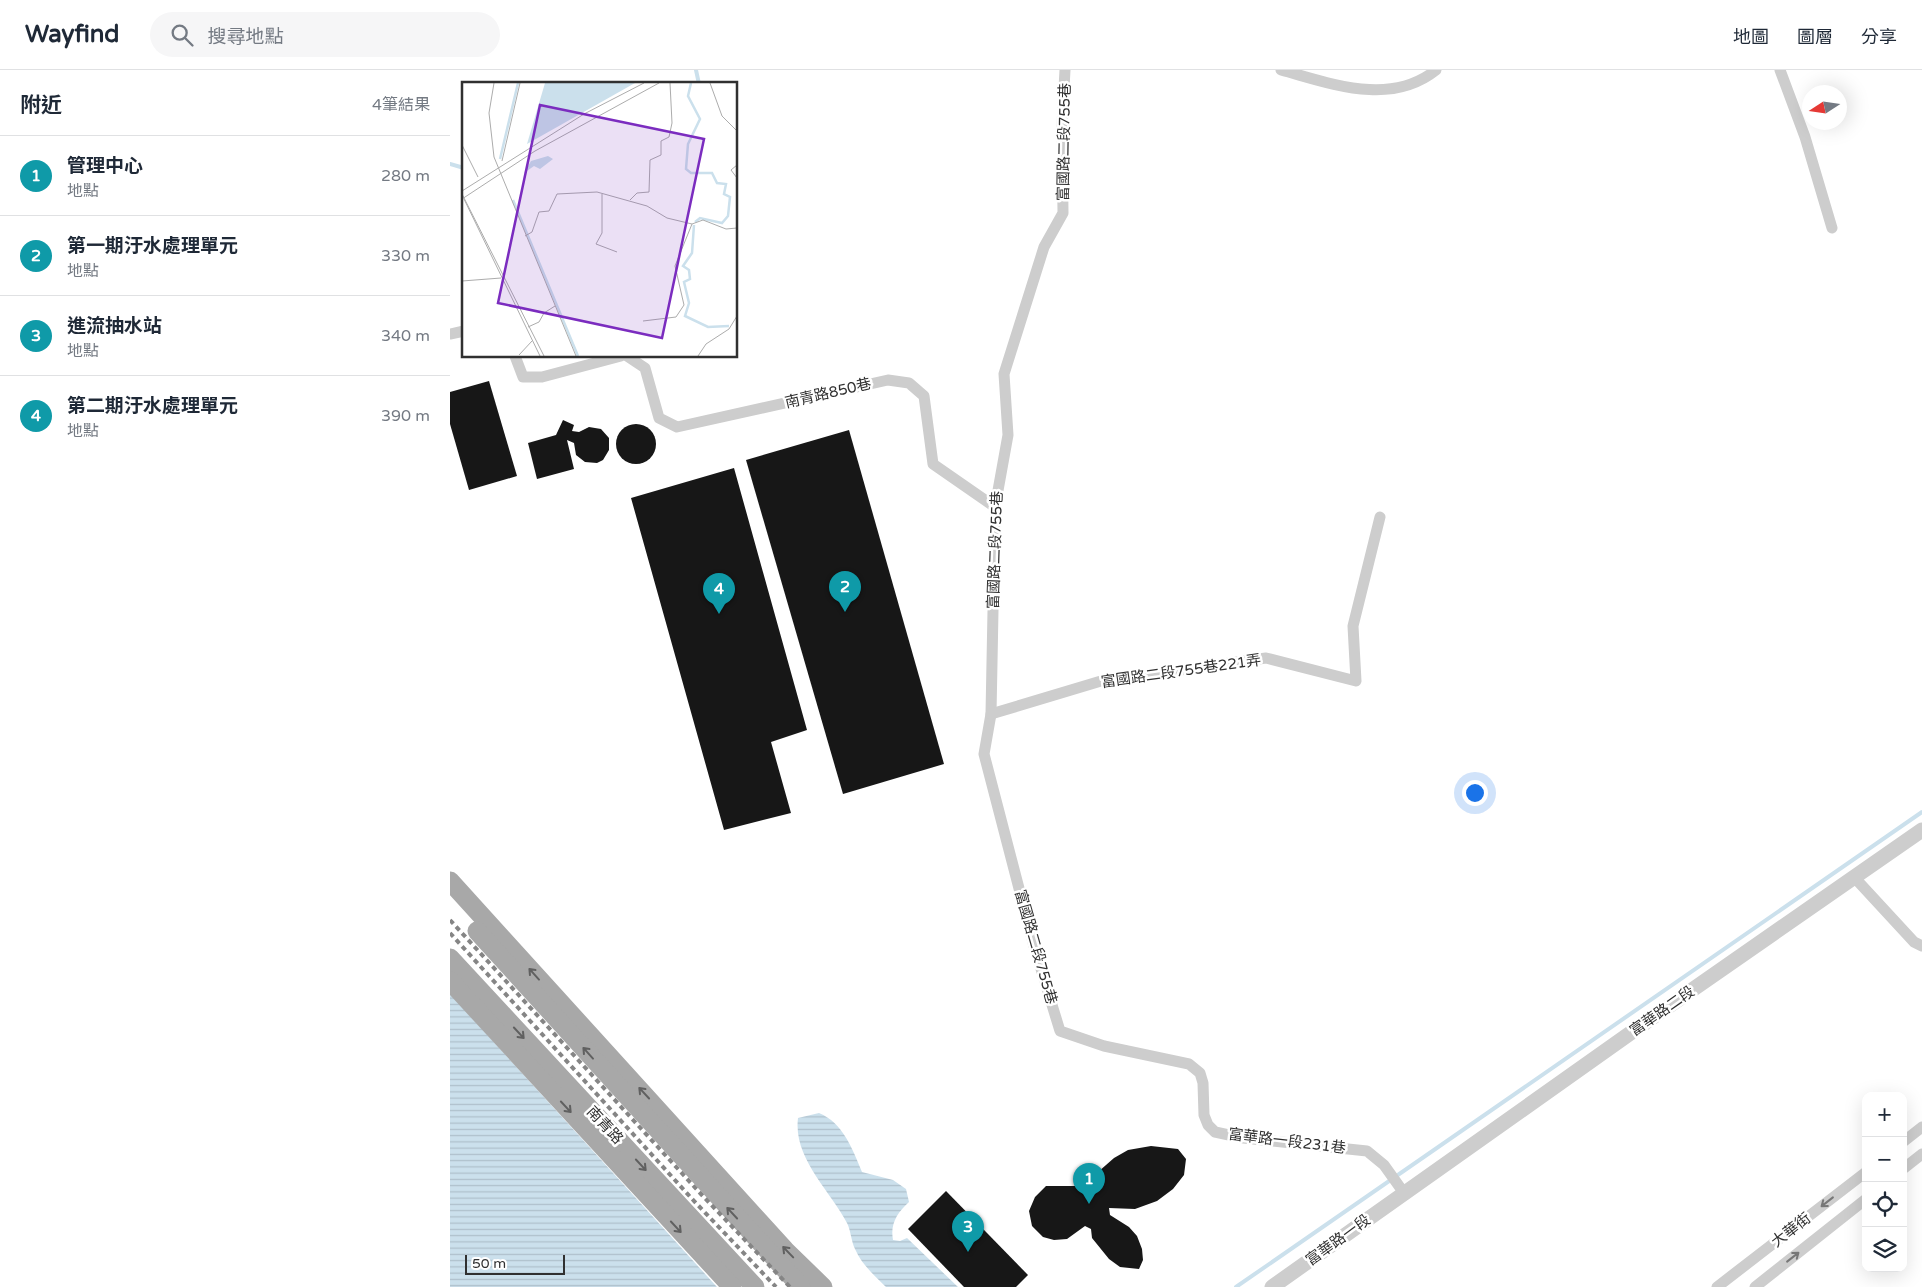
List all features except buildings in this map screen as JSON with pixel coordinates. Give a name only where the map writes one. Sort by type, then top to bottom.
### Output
[{"type":"main road","points":[[450,881],[785,1250],[822,1287]]},
{"type":"main road","points":[[450,896],[488,924]]},
{"type":"main road","points":[[450,901],[800,1287]]},
{"type":"main road","points":[[451,966],[732,1287]]},
{"type":"main road","name":"南青路","points":[[451,966],[755,1287]]},
{"type":"main road","points":[[668,1120],[703,1181]]},
{"type":"street","name":"富國路二段755巷","points":[[1060,1030],[1034,946],[984,754],[991,714],[995,507],[1008,435],[1004,374],[1044,247],[1063,213],[1062,125],[1065,70]]},
{"type":"street","points":[[1280,70],[1320,83],[1343,87],[1395,89],[1423,80],[1436,70]]},
{"type":"street","points":[[1780,70],[1805,137],[1832,228]]},
{"type":"street","points":[[516,358],[523,377],[542,377],[613,358]]},
{"type":"street","name":"南青路850巷","points":[[630,358],[645,368],[659,418],[677,426],[888,380],[909,382],[924,396],[933,464],[995,507]]},
{"type":"street","name":"富國路二段755巷221弄","points":[[991,714],[1101,681],[1266,658],[1356,681],[1353,626],[1380,517]]},
{"type":"street","name":"富華路二段","points":[[1400,1188],[1922,830]]},
{"type":"street","points":[[1854,877],[1914,942],[1922,946]]},
{"type":"street","name":"富華路一段231巷","points":[[1060,1030],[1104,1046],[1189,1064],[1200,1073],[1204,1083],[1204,1115],[1208,1125],[1215,1132],[1243,1138],[1367,1151],[1384,1165],[1400,1188]]},
{"type":"street","points":[[1907,1139],[1922,1127]]},
{"type":"street","points":[[1907,1166],[1922,1154]]},
{"type":"street","name":"大華街","points":[[1716,1287],[1862,1175]]},
{"type":"street","name":"富華路一段","points":[[1272,1287],[1400,1188]]},
{"type":"street","name":"大華街","points":[[1755,1287],[1862,1202]]},
{"type":"street","points":[[1794,1227],[1807,1245]]},
{"type":"water","points":[[450,994],[717,1287],[450,1287]]},
{"type":"water","points":[[819,1113],[827,1117],[841,1130],[862,1172],[893,1180],[906,1189],[909,1202],[895,1219],[892,1234],[893,1240],[900,1241],[907,1238],[958,1287],[886,1287],[865,1265],[854,1246],[847,1223],[814,1173],[801,1147],[798,1133],[798,1118]]},
{"type":"waterway","points":[[696,70],[699,82]]},
{"type":"waterway","points":[[450,164],[462,167]]},
{"type":"waterway","points":[[1236,1287],[1922,812]]},
{"type":"railway","points":[[450,920],[700,1193],[790,1287]]},
{"type":"railway","points":[[450,933],[694,1201],[776,1287]]},
{"type":"place","name":"第一期汙水處理單元","points":[[845,612]]},
{"type":"place","name":"第二期汙水處理單元","points":[[719,614]]},
{"type":"place","name":"管理中心","points":[[1089,1204]]},
{"type":"place","name":"進流抽水站","points":[[968,1252]]}]
